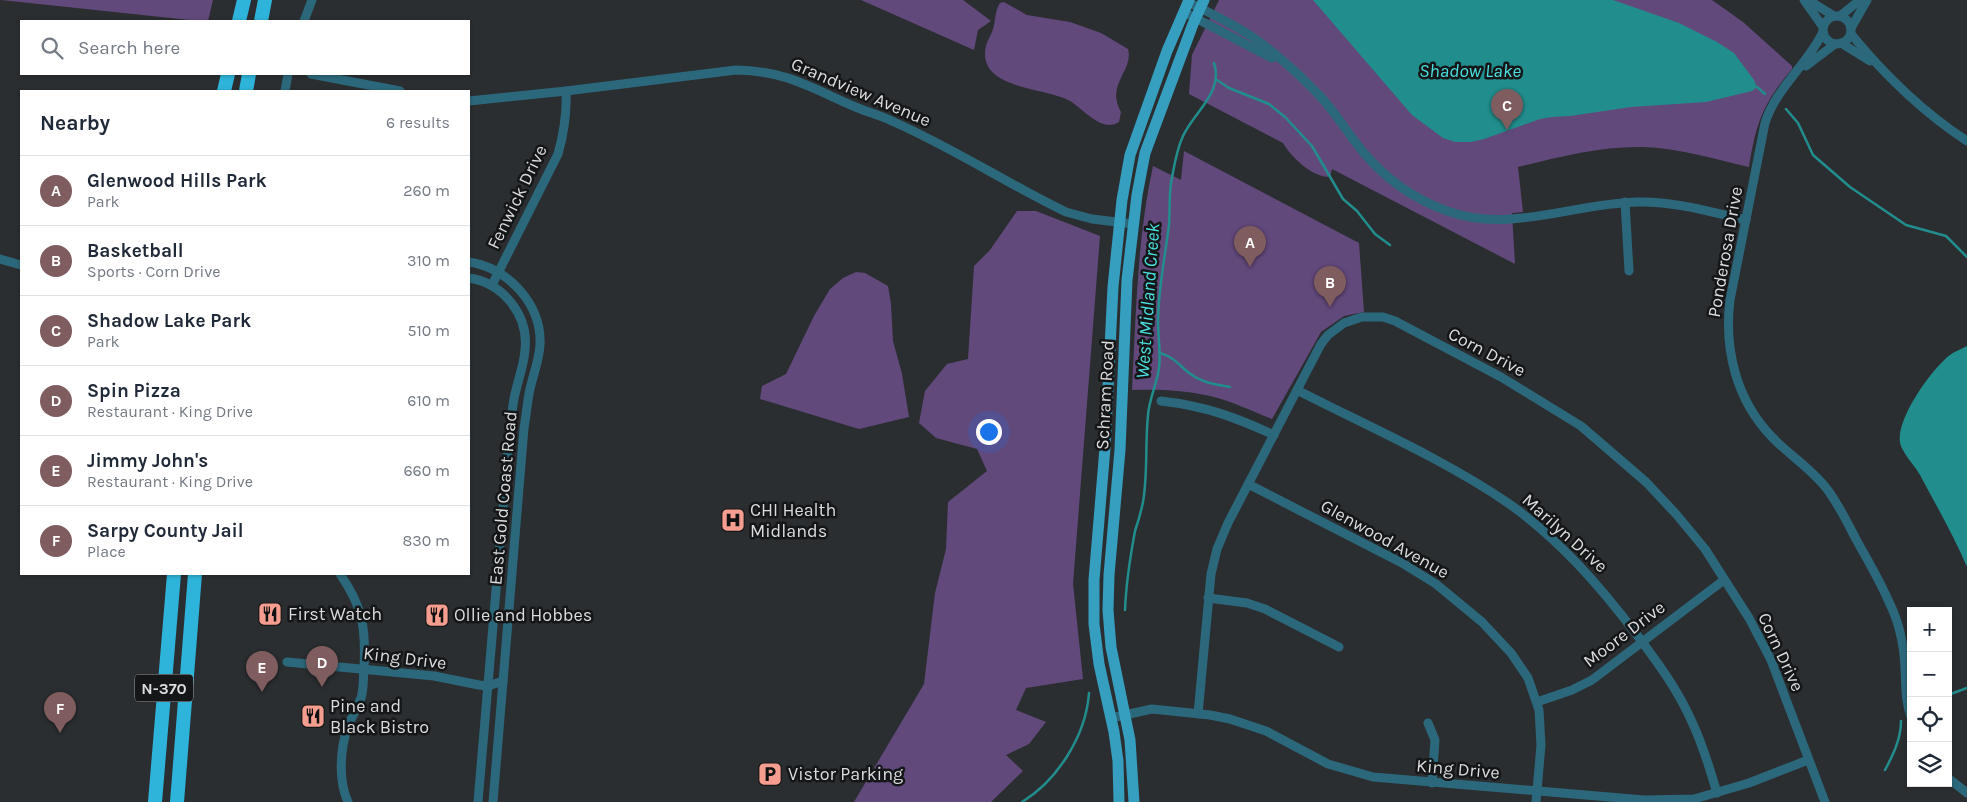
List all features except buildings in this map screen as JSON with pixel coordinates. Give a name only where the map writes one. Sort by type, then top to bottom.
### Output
[{"type":"highway","points":[[239,20],[244,0]]},
{"type":"highway","points":[[260,20],[265,0]]},
{"type":"highway","points":[[224,90],[228,75]]},
{"type":"highway","points":[[246,90],[249,75]]},
{"type":"highway","name":"N-370","points":[[155,802],[174,575]]},
{"type":"highway","name":"N-370","points":[[177,802],[195,575]]},
{"type":"highway","points":[[164,802],[172,679],[167,652]]},
{"type":"main road","name":"Schram Road","points":[[1119,802],[1118,761],[1096,645],[1094,624],[1094,580],[1105,448],[1113,287],[1125,177],[1135,140],[1187,4]]},
{"type":"main road","name":"Schram Road","points":[[1134,802],[1132,760],[1125,714],[1111,648],[1108,593],[1120,450],[1128,280],[1133,224],[1145,153],[1200,9]]},
{"type":"street","points":[[304,20],[312,0]]},
{"type":"street","points":[[1804,0],[1823,29],[1826,38],[1838,43],[1884,72],[1948,128],[1967,141]]},
{"type":"street","points":[[1808,0],[1849,21],[1851,31],[1884,72]]},
{"type":"street","points":[[1823,29],[1826,21],[1837,16],[1860,0]]},
{"type":"street","points":[[1838,43],[1847,40],[1867,0]]},
{"type":"street","points":[[1187,4],[1200,9],[1285,65],[1307,83],[1325,102],[1364,153],[1385,176],[1410,194],[1440,208],[1472,218],[1511,220],[1625,202],[1664,203],[1746,220]]},
{"type":"street","name":"Ponderosa Drive","points":[[1823,29],[1815,47],[1776,99],[1768,115],[1728,319],[1730,348],[1737,380],[1752,410],[1765,429],[1810,470],[1826,488],[1840,509],[1886,595],[1898,622],[1903,644],[1907,698]]},
{"type":"street","name":"Ponderosa Drive","points":[[1793,78],[1822,52],[1838,43]]},
{"type":"street","name":"Grandview Avenue","points":[[470,101],[566,92],[736,70],[758,70],[782,75],[808,84],[858,108],[893,121],[1066,212],[1092,219],[1133,224]]},
{"type":"street","points":[[285,90],[288,75]]},
{"type":"street","points":[[316,75],[395,90]]},
{"type":"street","name":"Fenwick Drive","points":[[492,285],[558,154],[566,120],[566,92]]},
{"type":"street","points":[[1625,202],[1630,271]]},
{"type":"street","points":[[0,259],[20,265]]},
{"type":"street","points":[[470,262],[486,266],[499,272]]},
{"type":"street","name":"East Gold Coast Road","points":[[493,802],[522,450],[529,394],[540,346],[538,324],[532,308],[524,295],[511,281],[499,272]]},
{"type":"street","points":[[470,278],[492,285]]},
{"type":"street","name":"East Gold Coast Road","points":[[478,802],[508,449],[514,400],[526,341],[515,306],[492,285]]},
{"type":"street","name":"Corn Drive","points":[[1198,714],[1208,598],[1217,549],[1248,484],[1321,344],[1336,328],[1344,323],[1362,317],[1383,318],[1395,321],[1501,377],[1581,426],[1646,482],[1676,514],[1705,549],[1749,618],[1771,660],[1825,802]]},
{"type":"street","name":"Marilyn Drive","points":[[1297,390],[1450,468],[1508,503],[1542,530],[1588,574],[1642,642],[1672,684],[1692,721],[1717,793]]},
{"type":"street","points":[[1161,401],[1210,409],[1234,417],[1274,435]]},
{"type":"street","points":[[508,449],[522,450]]},
{"type":"street","name":"Glenwood Avenue","points":[[1248,484],[1402,563],[1436,584],[1472,613],[1511,653],[1528,678],[1537,702],[1541,734],[1537,797]]},
{"type":"street","points":[[341,575],[352,591],[362,615],[365,642],[361,698],[347,729],[343,752],[342,778],[348,802]]},
{"type":"street","name":"Moore Drive","points":[[1537,702],[1572,690],[1592,680],[1724,580]]},
{"type":"street","points":[[1208,598],[1247,603],[1265,609],[1339,647]]},
{"type":"street","name":"King Drive","points":[[287,662],[434,676],[474,685],[488,686],[502,692]]},
{"type":"street","name":"King Drive","points":[[488,686],[503,681]]},
{"type":"street","name":"King Drive","points":[[1111,718],[1152,709],[1230,719],[1256,727],[1319,760],[1349,772],[1373,777],[1537,797],[1694,800],[1808,760]]},
{"type":"street","points":[[1428,724],[1435,740],[1432,783]]},
{"type":"street","points":[[1952,781],[1967,793]]},
{"type":"shaded area","points":[[1,0],[213,0],[208,20],[190,20]]},
{"type":"shaded area","points":[[861,0],[963,0],[991,21],[978,30],[974,50]]},
{"type":"shaded area","points":[[1219,0],[1712,0],[1743,22],[1792,66],[1792,69],[1774,92],[1762,114],[1749,167],[1683,152],[1656,148],[1627,147],[1596,150],[1518,167],[1523,212],[1512,213],[1515,264],[1332,169],[1330,177],[1316,174],[1303,166],[1283,143],[1189,94],[1192,55]]},
{"type":"shaded area","points":[[1004,2],[1027,15],[1070,22],[1101,33],[1128,49],[1129,57],[1116,93],[1121,112],[1119,122],[1112,125],[1099,122],[1070,101],[1059,96],[1015,85],[1002,79],[992,71],[986,60],[986,46],[993,29],[998,6]]},
{"type":"shaded area","points":[[1184,151],[1359,243],[1364,312],[1344,316],[1321,332],[1272,419],[1210,396],[1171,390],[1132,390],[1140,249],[1153,166],[1181,180]]},
{"type":"shaded area","points":[[1017,211],[1036,211],[1100,236],[1073,584],[1083,679],[1026,688],[1016,710],[1046,722],[1029,744],[1006,755],[1023,771],[991,802],[854,802],[924,684],[935,593],[946,549],[948,502],[987,471],[977,449],[936,438],[919,423],[925,391],[947,364],[968,359],[974,266],[990,250]]},
{"type":"shaded area","points":[[856,272],[865,273],[888,286],[893,341],[902,374],[909,417],[859,429],[760,399],[762,386],[786,374],[814,316],[830,289],[843,278]]},
{"type":"water","name":"Shadow Lake","points":[[1313,0],[1613,0],[1679,23],[1717,42],[1734,53],[1757,87],[1752,91],[1706,102],[1631,107],[1540,119],[1484,139],[1471,142],[1455,142],[1443,138],[1412,115]]},
{"type":"water","points":[[1967,346],[1967,567],[1951,532],[1920,475],[1903,450],[1900,436],[1902,424],[1908,411],[1924,384],[1942,362],[1954,352]]},
{"type":"waterway","name":"West Midland Creek","points":[[1125,610],[1131,551],[1145,491],[1149,409],[1159,368],[1158,310],[1169,225],[1171,183],[1177,153],[1183,136],[1211,93],[1215,83],[1214,63]]},
{"type":"waterway","points":[[1217,80],[1229,88],[1269,104],[1285,117],[1312,146],[1343,199],[1357,211],[1375,234],[1390,245]]},
{"type":"waterway","points":[[1757,87],[1765,94]]},
{"type":"waterway","points":[[1786,109],[1798,123],[1813,155],[1850,187],[1906,225],[1946,236],[1967,257]]},
{"type":"waterway","points":[[1160,353],[1173,359],[1199,379],[1230,387]]},
{"type":"waterway","points":[[1952,694],[1967,688]]},
{"type":"waterway","name":"West Midland Creek","points":[[1022,802],[1047,782],[1068,755],[1082,725],[1089,693]]},
{"type":"waterway","points":[[1885,770],[1894,753],[1901,721]]},
{"type":"place","name":"Shadow Lake Park","points":[[1507,130]]},
{"type":"place","name":"Glenwood Hills Park","points":[[1250,267]]},
{"type":"place","name":"Basketball","points":[[1330,307]]},
{"type":"place","name":"CHI Health Midlands","points":[[733,520]]},
{"type":"place","name":"First Watch","points":[[270,614]]},
{"type":"place","name":"Ollie and Hobbes","points":[[437,615]]},
{"type":"place","name":"Spin Pizza","points":[[322,687]]},
{"type":"place","name":"Jimmy John's","points":[[262,692]]},
{"type":"place","name":"Pine and Black Bistro","points":[[313,716]]},
{"type":"place","name":"Sarpy County Jail","points":[[60,733]]},
{"type":"place","name":"Vistor Parking","points":[[770,774]]}]
